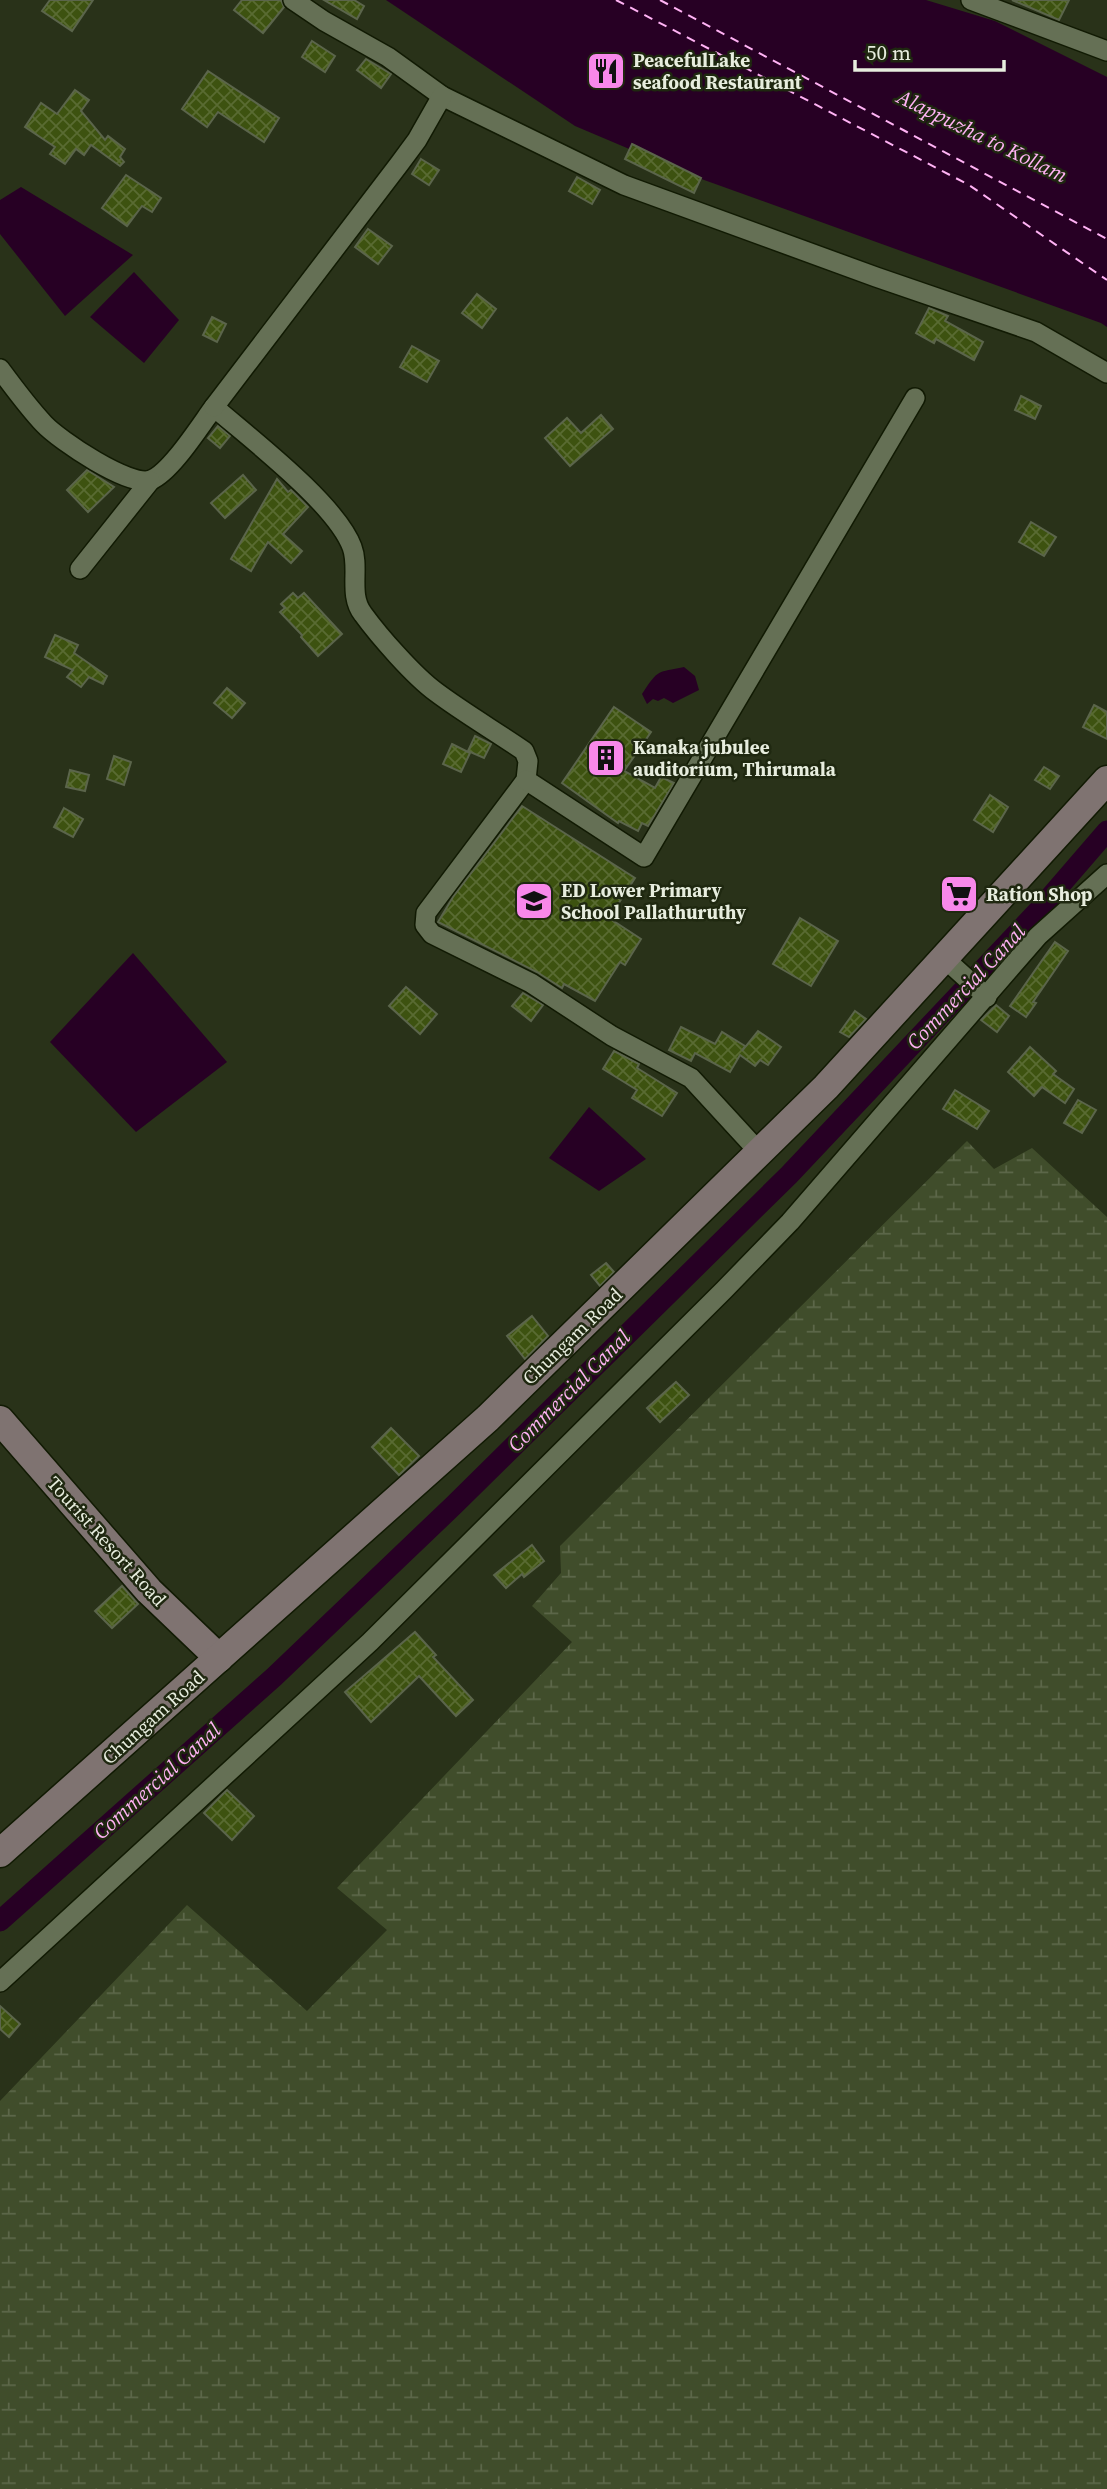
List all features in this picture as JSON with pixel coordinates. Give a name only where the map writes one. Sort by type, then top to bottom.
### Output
[{"type":"main road","name":"Chungam Road","points":[[0,1853],[488,1418],[826,1087],[1107,780]]},
{"type":"main road","name":"Tourist Resort Road","points":[[0,1420],[149,1591],[219,1658]]},
{"type":"street","points":[[293,0],[388,57],[442,96],[624,185],[1036,332],[1107,373]]},
{"type":"street","points":[[971,0],[1107,51]]},
{"type":"street","points":[[80,569],[150,481],[165,471],[215,407],[411,148],[442,96]]},
{"type":"street","points":[[0,369],[21,398],[61,439],[122,477],[137,482],[150,481]]},
{"type":"street","points":[[526,780],[644,857],[915,398]]},
{"type":"street","points":[[215,407],[316,498],[342,526],[353,548],[356,564],[355,593],[360,612],[433,690],[524,751],[528,761],[526,780],[426,913],[425,925],[432,934],[531,983],[612,1036],[691,1078],[760,1153]]},
{"type":"street","points":[[0,1982],[370,1642],[694,1320],[790,1222],[1038,936],[1107,874]]},
{"type":"street","points":[[944,958],[987,997]]},
{"type":"green space","points":[[967,1141],[994,1169],[1032,1148],[1107,1217],[1107,2489],[0,2489],[0,2101],[187,1905],[307,2011],[387,1930],[337,1888],[572,1642],[532,1606],[561,1573],[560,1546]]},
{"type":"water","name":"Alappuzha to Kollam","points":[[386,0],[926,0],[995,21],[1107,77],[1107,327],[693,176],[575,126]]},
{"type":"water","points":[[21,187],[133,255],[65,316],[0,234],[0,200]]},
{"type":"water","points":[[134,272],[179,320],[144,363],[90,317]]},
{"type":"water","points":[[684,667],[695,676],[699,690],[673,703],[664,698],[658,701],[653,699],[647,704],[642,694],[656,676],[663,671]]},
{"type":"water","points":[[133,953],[227,1062],[136,1132],[50,1042]]},
{"type":"water","points":[[589,1107],[646,1159],[599,1191],[549,1158]]},
{"type":"building","points":[[50,0],[93,0],[72,31],[42,11]]},
{"type":"building","points":[[242,0],[281,0],[284,7],[263,33],[234,10]]},
{"type":"building","points":[[324,0],[354,0],[364,6],[357,19]]},
{"type":"building","points":[[1012,0],[1069,0],[1059,20]]},
{"type":"building","points":[[312,41],[335,56],[325,72],[302,57]]},
{"type":"building","points":[[366,59],[391,74],[381,88],[357,70]]},
{"type":"building","points":[[208,71],[279,118],[264,142],[218,112],[207,127],[182,109]]},
{"type":"building","points":[[75,90],[89,100],[81,111],[105,140],[108,136],[125,149],[120,157],[124,162],[120,166],[91,145],[84,155],[76,149],[65,164],[50,154],[55,147],[25,127],[41,103],[57,114]]},
{"type":"building","points":[[632,144],[701,178],[694,193],[625,159]]},
{"type":"building","points":[[421,159],[439,170],[429,185],[412,174]]},
{"type":"building","points":[[126,175],[161,198],[152,212],[142,206],[127,226],[102,208]]},
{"type":"building","points":[[577,177],[600,190],[592,204],[569,191]]},
{"type":"building","points":[[368,229],[392,246],[378,264],[355,247]]},
{"type":"building","points":[[477,294],[496,309],[482,328],[462,313]]},
{"type":"building","points":[[929,308],[948,316],[945,321],[983,342],[974,360],[936,339],[934,343],[916,333]]},
{"type":"building","points":[[212,317],[226,324],[217,342],[203,335]]},
{"type":"building","points":[[412,346],[439,361],[427,382],[400,367]]},
{"type":"building","points":[[1021,396],[1041,406],[1035,419],[1015,410]]},
{"type":"building","points":[[601,415],[613,429],[570,466],[545,438],[567,418],[581,433]]},
{"type":"building","points":[[218,426],[230,436],[220,448],[208,438]]},
{"type":"building","points":[[87,470],[114,487],[88,512],[67,490]]},
{"type":"building","points":[[243,475],[256,490],[225,518],[211,503]]},
{"type":"building","points":[[277,479],[288,492],[291,490],[308,507],[283,534],[302,551],[291,563],[268,542],[251,571],[231,559]]},
{"type":"building","points":[[1031,522],[1056,537],[1044,556],[1019,542]]},
{"type":"building","points":[[293,593],[298,598],[304,593],[342,634],[318,656],[280,612],[285,608],[281,604]]},
{"type":"building","points":[[55,635],[78,645],[74,653],[107,676],[103,684],[89,677],[81,687],[67,677],[73,670],[45,657]]},
{"type":"building","points":[[227,688],[245,703],[232,718],[214,703]]},
{"type":"building","points":[[1094,705],[1107,712],[1107,739],[1083,727]]},
{"type":"building","name":"Kanaka jubulee auditorium, Thirumala","points":[[614,707],[651,732],[624,771],[655,788],[661,777],[674,783],[648,826],[642,823],[638,831],[619,821],[618,823],[562,783]]},
{"type":"building","points":[[475,736],[491,744],[484,758],[468,751]]},
{"type":"building","points":[[452,744],[470,753],[461,772],[443,764]]},
{"type":"building","points":[[114,756],[131,762],[124,785],[107,779]]},
{"type":"building","points":[[1044,767],[1059,776],[1050,789],[1035,780]]},
{"type":"building","points":[[70,770],[89,775],[85,791],[66,787]]},
{"type":"building","points":[[990,795],[1008,807],[993,832],[974,820]]},
{"type":"building","name":"ED Lower Primary School Pallathuruthy","points":[[522,806],[635,878],[609,918],[641,939],[625,965],[620,962],[595,1001],[564,984],[562,988],[537,972],[438,922],[453,897]]},
{"type":"building","points":[[64,808],[83,819],[73,837],[54,827]]},
{"type":"building","points":[[800,918],[838,941],[811,986],[773,964]]},
{"type":"building","points":[[1055,942],[1068,951],[1033,1002],[1036,1003],[1026,1017],[1010,1006]]},
{"type":"building","points":[[406,987],[437,1014],[420,1034],[389,1006]]},
{"type":"building","points":[[523,993],[543,1005],[531,1021],[512,1006]]},
{"type":"building","points":[[996,1005],[1009,1016],[997,1032],[981,1020]]},
{"type":"building","points":[[855,1011],[866,1019],[849,1037],[840,1032]]},
{"type":"building","points":[[681,1027],[715,1044],[722,1032],[745,1046],[742,1051],[758,1031],[781,1047],[768,1065],[760,1060],[755,1066],[740,1055],[730,1072],[695,1053],[691,1061],[669,1050]]},
{"type":"building","points":[[1030,1047],[1056,1071],[1053,1074],[1074,1089],[1065,1103],[1042,1087],[1034,1096],[1008,1072]]},
{"type":"building","points":[[614,1051],[639,1064],[637,1068],[677,1093],[662,1116],[632,1098],[637,1090],[603,1069]]},
{"type":"building","points":[[955,1090],[989,1111],[977,1129],[943,1109]]},
{"type":"building","points":[[1078,1100],[1096,1110],[1082,1133],[1064,1123]]},
{"type":"building","points":[[606,1263],[614,1272],[600,1286],[591,1275]]},
{"type":"building","points":[[532,1316],[548,1336],[525,1359],[507,1336]]},
{"type":"building","points":[[676,1382],[689,1395],[660,1422],[647,1408]]},
{"type":"building","points":[[391,1428],[419,1456],[399,1475],[372,1447]]},
{"type":"building","points":[[532,1545],[544,1561],[524,1577],[522,1574],[506,1588],[494,1575]]},
{"type":"building","points":[[122,1586],[138,1604],[112,1628],[95,1611]]},
{"type":"building","points":[[415,1632],[436,1655],[433,1657],[473,1700],[456,1716],[419,1676],[371,1722],[345,1692]]},
{"type":"building","points":[[227,1790],[254,1816],[232,1840],[204,1813]]},
{"type":"building","points":[[0,2006],[20,2024],[9,2037],[0,2029]]},
{"type":"waterway","name":"Commercial Canal","points":[[0,1921],[274,1677],[454,1505],[789,1175],[1038,911],[1107,831]]},
{"type":"ferry route","points":[[616,0],[969,185],[1107,280]]},
{"type":"ferry route","points":[[660,0],[1107,239]]},
{"type":"place","name":"PeacefulLake seafood Restaurant","points":[[606,71]]},
{"type":"place","name":"Kanaka jubulee auditorium, Thirumala","points":[[606,758]]},
{"type":"place","name":"Ration Shop","points":[[959,894]]},
{"type":"place","name":"ED Lower Primary School Pallathuruthy","points":[[534,901]]}]
